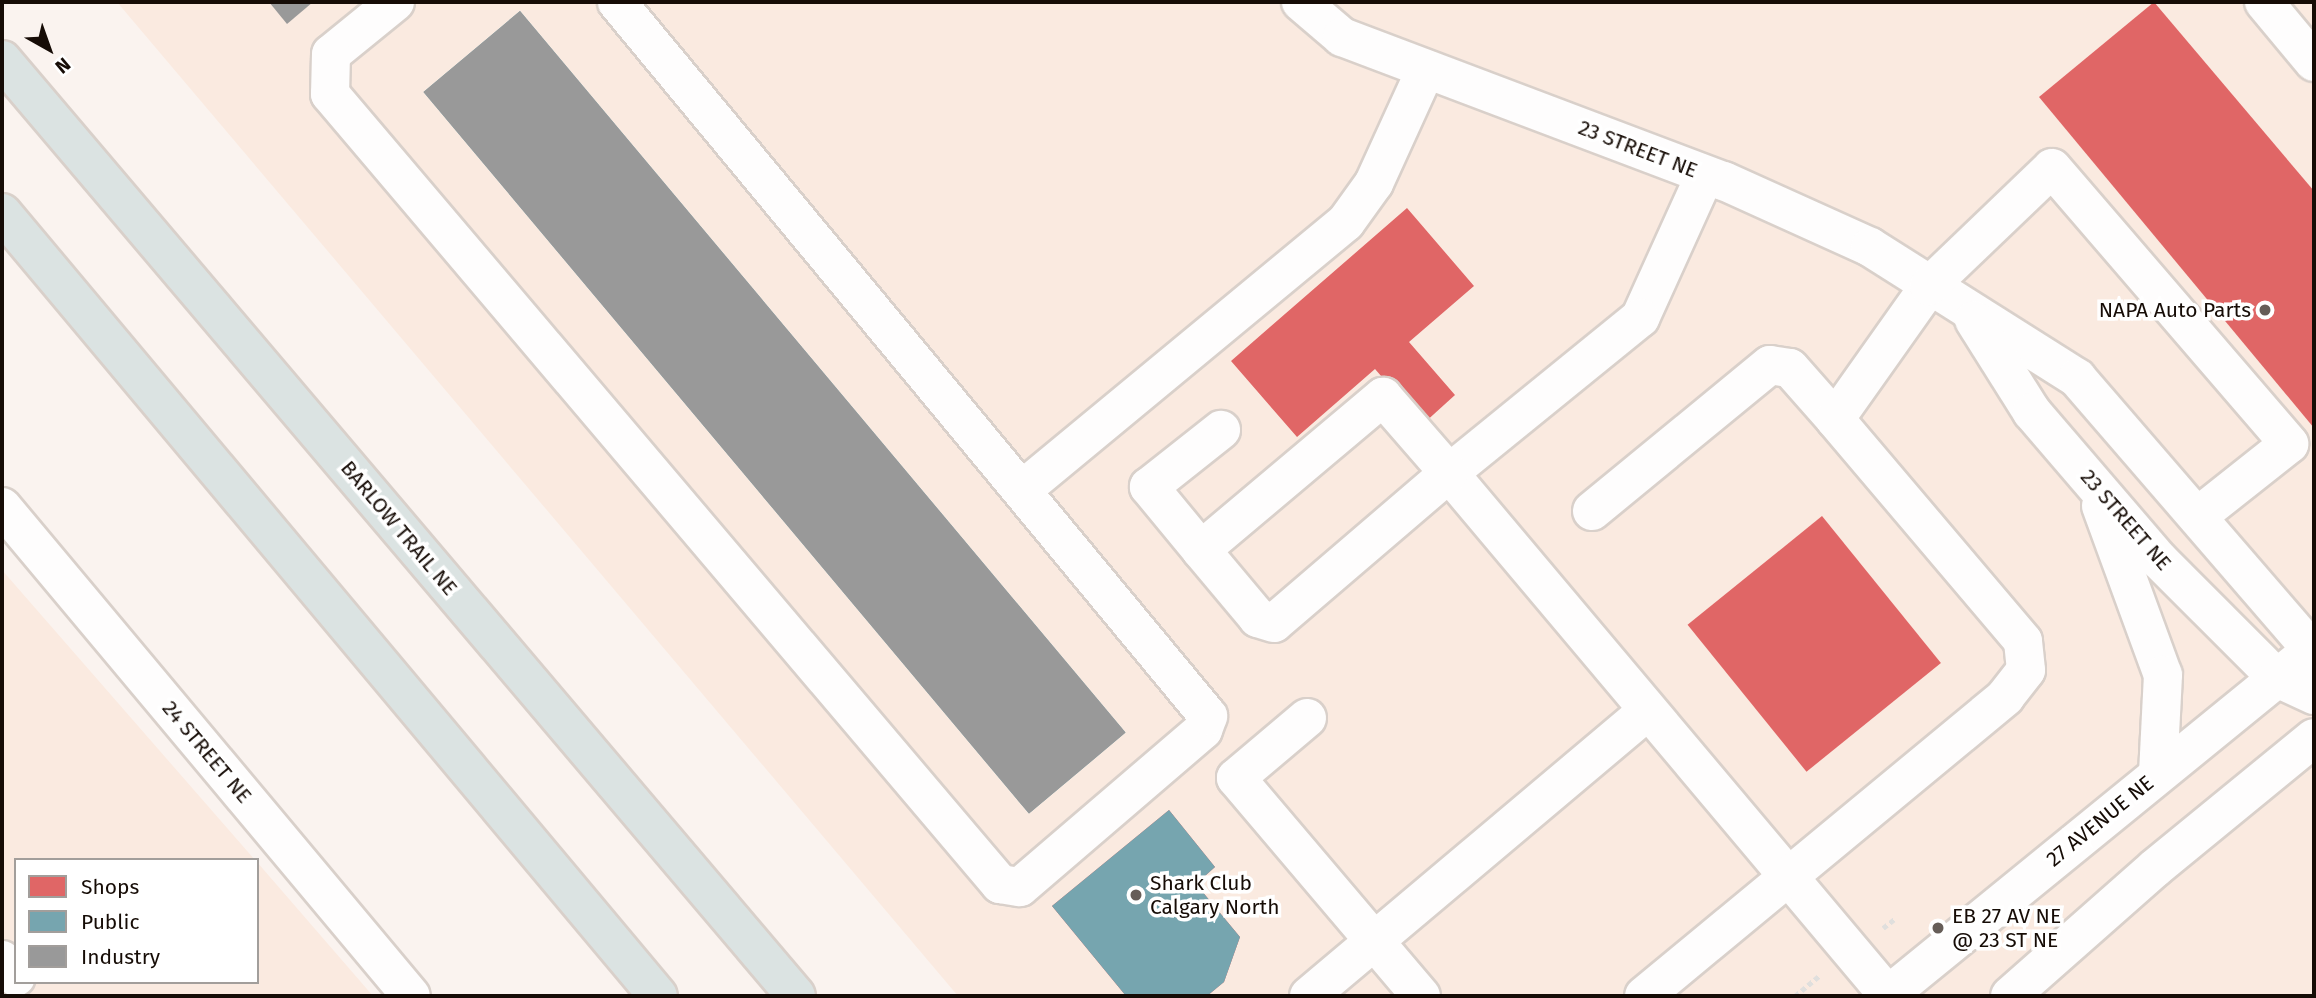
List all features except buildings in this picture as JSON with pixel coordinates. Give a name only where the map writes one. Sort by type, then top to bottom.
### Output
[{"type":"main road","name":"BARLOW TRAIL NE","points":[[5,60],[796,996]]},
{"type":"main road","points":[[2,213],[658,996]]},
{"type":"street","points":[[395,2],[331,54],[330,94],[1000,884],[1020,887],[1203,730],[1208,716],[617,2]]},
{"type":"street","name":"23 STREET NE","points":[[1301,2],[1342,37],[1705,175],[1870,247],[1969,313],[2077,378],[2314,650]]},
{"type":"street","points":[[2264,2],[2314,62]]},
{"type":"street","points":[[1022,490],[1346,222],[1374,183],[1426,69]]},
{"type":"street","points":[[1835,419],[1929,286],[2052,168],[2289,444],[2197,517]]},
{"type":"street","points":[[1221,430],[1149,487],[1258,618],[1274,623],[1449,473],[1640,318],[1705,175]]},
{"type":"street","name":"23 STREET NE","points":[[1969,313],[2032,412],[2160,560],[2277,678],[2314,695]]},
{"type":"street","points":[[1592,511],[1770,365],[1790,368],[2024,642],[2026,670],[2005,697],[1644,996]]},
{"type":"street","points":[[1201,550],[1383,397],[1789,874],[1888,996]]},
{"type":"street","points":[[2092,481],[2163,675],[2158,773]]},
{"type":"street","name":"24 STREET NE","points":[[2,507],[411,996]]},
{"type":"street","name":"27 AVENUE NE","points":[[1888,996],[2158,773],[2314,650]]},
{"type":"street","points":[[1309,996],[1648,711]]},
{"type":"street","points":[[1307,718],[1236,778],[1421,996]]},
{"type":"street","points":[[2010,996],[2155,868],[2314,738]]},
{"type":"street","points":[[2,960],[14,975]]},
{"type":"shaded area","points":[[117,2],[2314,2],[2314,996],[958,996]]},
{"type":"shaded area","points":[[2,570],[253,858],[14,858],[14,984],[259,984],[259,864],[373,996],[2,996]]},
{"type":"place","name":"NAPA Auto Parts","points":[[2265,310]]},
{"type":"place","name":"Shark Club Calgary North","points":[[1136,895]]},
{"type":"place","name":"EB 27 AV NE @ 23 ST NE","points":[[1938,928]]}]
